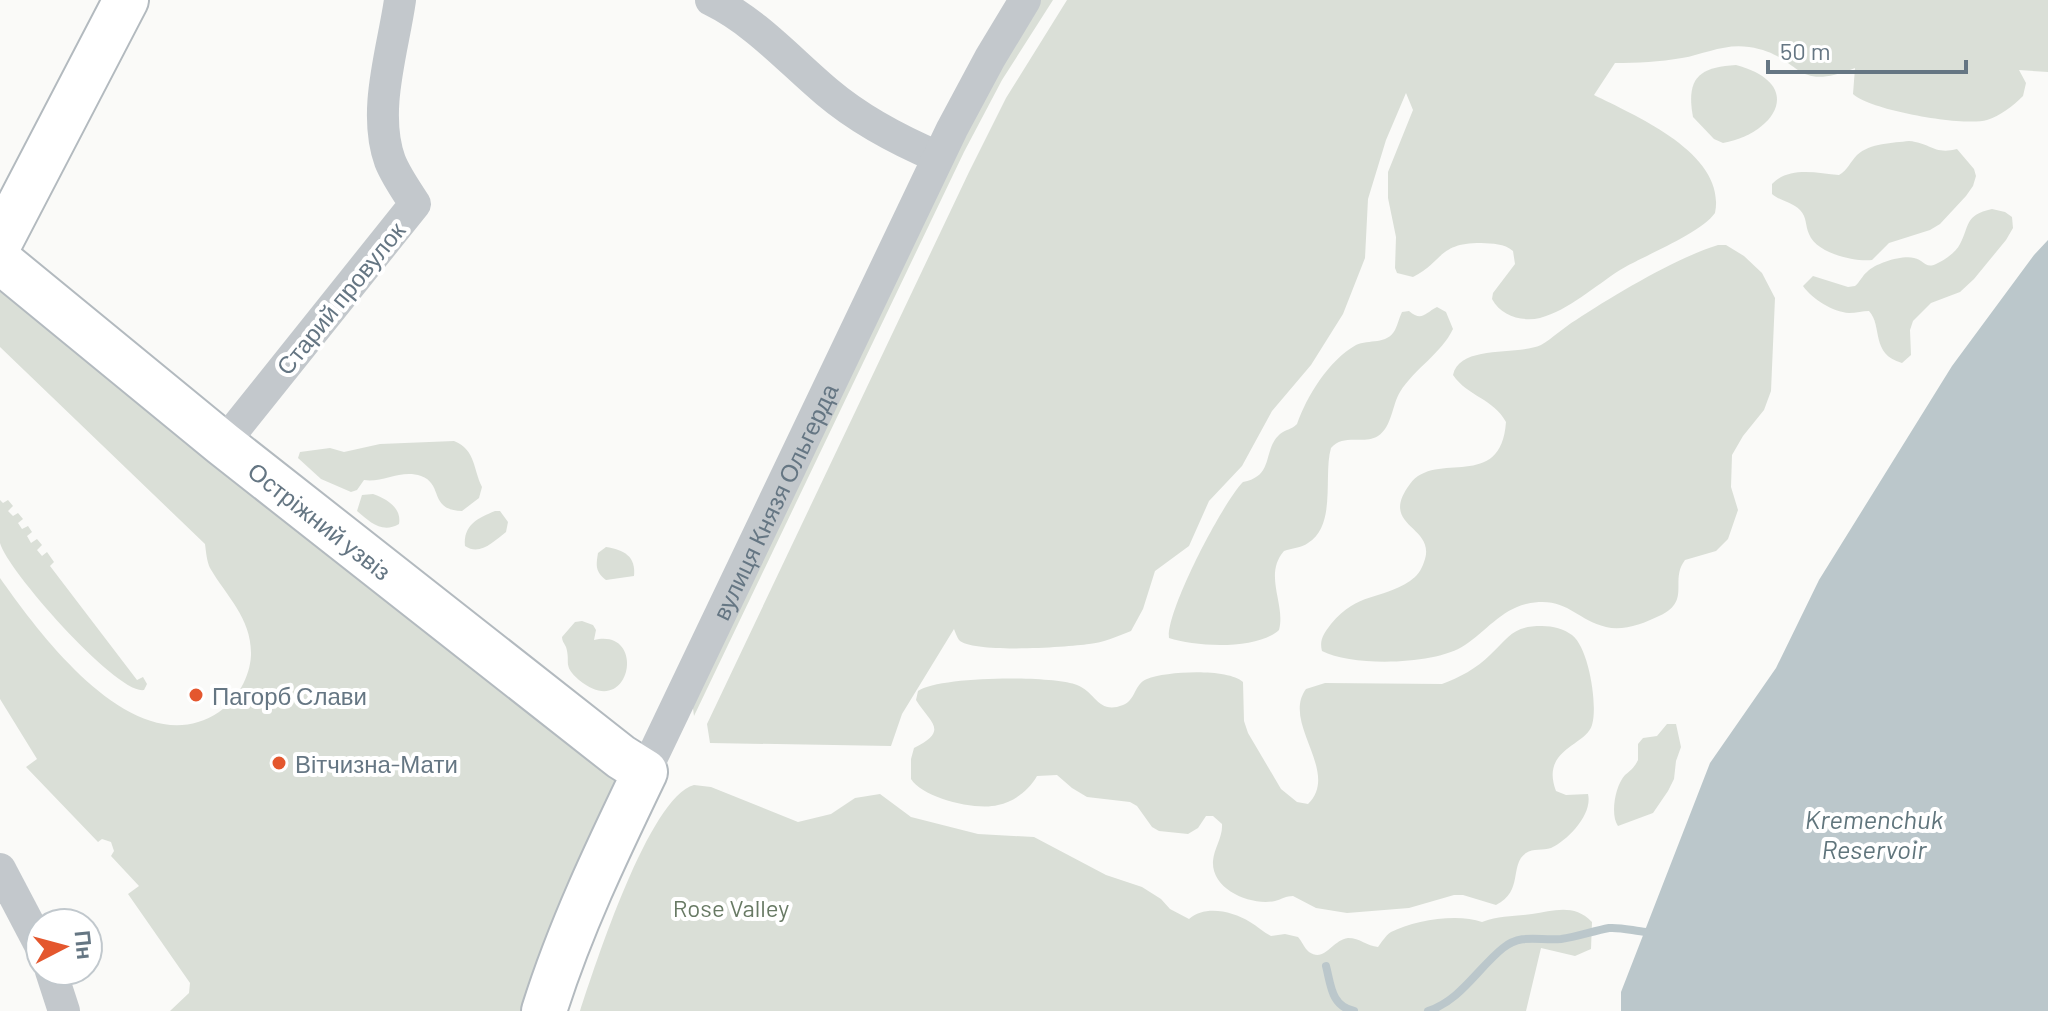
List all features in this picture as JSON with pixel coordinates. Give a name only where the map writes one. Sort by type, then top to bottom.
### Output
[{"type":"street","points":[[0,242],[126,0]]},
{"type":"street","name":"Старий провулок","points":[[223,444],[415,204],[391,162],[385,133],[386,86],[400,0]]},
{"type":"street","points":[[711,0],[746,21],[829,94],[861,117],[938,157]]},
{"type":"street","name":"вулиця Князя Ольгерда","points":[[544,1011],[577,920],[645,772],[967,98],[1025,0]]},
{"type":"street","name":"Остріжний узвіз","points":[[0,261],[223,444],[621,757],[645,772]]},
{"type":"street","points":[[0,869],[24,915]]},
{"type":"street","points":[[56,987],[64,1011]]},
{"type":"green space","points":[[1041,0],[1053,0],[1002,80],[964,152],[694,716],[692,701],[989,83]]},
{"type":"green space","points":[[1067,0],[2048,0],[2048,72],[2019,70],[2026,83],[2023,96],[1997,116],[1975,122],[1939,119],[1877,106],[1853,94],[1855,68],[1834,75],[1808,75],[1779,57],[1749,47],[1723,48],[1665,60],[1615,63],[1594,95],[1654,126],[1693,155],[1707,173],[1715,192],[1715,213],[1697,229],[1620,270],[1571,304],[1533,319],[1506,314],[1492,299],[1493,293],[1515,264],[1513,251],[1502,245],[1481,243],[1457,246],[1413,277],[1397,273],[1388,172],[1413,110],[1406,93],[1386,140],[1368,199],[1365,258],[1343,314],[1311,365],[1272,411],[1242,466],[1209,501],[1189,546],[1155,571],[1143,609],[1131,631],[1094,643],[1001,648],[968,644],[959,640],[954,629],[902,714],[891,746],[710,743],[707,724],[969,172],[1006,98]]},
{"type":"green space","points":[[1736,65],[1758,73],[1771,84],[1777,95],[1776,107],[1769,119],[1757,129],[1742,138],[1723,143],[1714,139],[1693,117],[1691,93],[1704,72]]},
{"type":"green space","points":[[1909,141],[1943,151],[1957,149],[1974,169],[1976,176],[1973,186],[1940,224],[1889,243],[1872,260],[1846,258],[1819,246],[1809,234],[1800,210],[1772,194],[1772,184],[1779,178],[1804,172],[1839,175],[1868,148]]},
{"type":"green space","points":[[1992,209],[2012,217],[2013,228],[2006,240],[1960,292],[1931,303],[1913,321],[1910,330],[1911,355],[1902,363],[1892,359],[1881,347],[1869,311],[1849,313],[1836,310],[1817,300],[1803,286],[1813,276],[1848,287],[1855,286],[1871,269],[1896,259],[1909,257],[1927,265],[1936,264],[1958,247],[1972,218]]},
{"type":"green space","points":[[1718,245],[1726,245],[1744,256],[1762,273],[1775,298],[1771,391],[1764,410],[1732,455],[1731,487],[1738,510],[1728,539],[1716,551],[1685,560],[1675,604],[1659,616],[1640,624],[1613,628],[1595,623],[1560,605],[1540,602],[1526,604],[1509,611],[1452,652],[1415,660],[1353,660],[1322,651],[1324,634],[1341,613],[1360,601],[1389,592],[1410,581],[1422,568],[1426,550],[1423,540],[1400,510],[1402,498],[1410,484],[1421,474],[1435,470],[1480,464],[1493,457],[1502,444],[1506,422],[1495,408],[1453,375],[1458,365],[1477,355],[1541,345],[1591,310],[1646,278]]},
{"type":"green space","points":[[0,277],[628,776],[530,1011],[170,1011],[189,993],[190,983],[128,894],[139,886],[111,856],[114,851],[111,842],[102,839],[98,842],[26,767],[37,759],[0,699],[0,578],[40,631],[94,687],[124,709],[156,722],[188,724],[226,707],[245,680],[250,663],[250,642],[243,619],[210,568],[205,544],[0,347]]},
{"type":"green space","points":[[1437,307],[1446,312],[1453,329],[1442,346],[1400,392],[1383,432],[1372,438],[1342,441],[1331,448],[1323,524],[1308,543],[1284,551],[1275,570],[1279,630],[1242,644],[1194,643],[1169,638],[1176,605],[1197,557],[1223,511],[1243,482],[1260,474],[1275,440],[1297,424],[1306,402],[1336,360],[1356,345],[1383,340],[1392,335],[1402,312],[1409,311],[1420,316]]},
{"type":"green space","points":[[454,441],[470,455],[482,487],[479,498],[462,511],[444,506],[432,485],[421,476],[406,474],[364,480],[357,490],[351,492],[321,479],[298,458],[300,452],[330,448],[344,452],[380,444]]},
{"type":"green space","points":[[373,494],[396,509],[399,524],[382,527],[357,511],[362,495]]},
{"type":"green space","points":[[0,500],[3,503],[8,500],[13,506],[8,511],[13,516],[18,513],[23,519],[18,523],[22,529],[28,526],[32,532],[27,536],[31,543],[37,539],[42,545],[37,550],[42,556],[47,552],[54,562],[50,566],[137,680],[143,677],[147,684],[144,690],[130,686],[88,653],[22,578],[0,543]]},
{"type":"green space","points":[[495,511],[500,511],[508,522],[506,532],[481,549],[465,546],[469,528]]},
{"type":"green space","points":[[606,547],[628,555],[633,563],[634,576],[606,580],[602,577],[597,568],[597,557]]},
{"type":"green space","points":[[575,622],[593,625],[596,630],[594,640],[611,640],[622,647],[627,658],[621,683],[611,690],[597,690],[579,680],[569,667],[562,637]]},
{"type":"green space","points":[[1542,626],[1558,628],[1572,635],[1583,652],[1591,678],[1594,705],[1592,725],[1559,757],[1553,777],[1556,791],[1566,795],[1588,794],[1589,802],[1578,826],[1565,839],[1551,848],[1529,851],[1521,858],[1510,893],[1496,905],[1454,895],[1409,908],[1347,913],[1316,908],[1293,896],[1275,901],[1255,901],[1234,894],[1218,880],[1213,861],[1222,824],[1213,816],[1206,816],[1198,828],[1188,834],[1159,831],[1130,802],[1087,797],[1057,775],[1037,776],[1015,798],[988,806],[938,797],[917,786],[911,779],[914,748],[925,742],[934,731],[934,726],[916,700],[918,691],[930,686],[996,679],[1064,682],[1083,688],[1102,705],[1115,707],[1127,703],[1147,679],[1182,673],[1211,673],[1224,674],[1243,682],[1244,721],[1248,733],[1281,789],[1297,802],[1308,804],[1316,791],[1318,777],[1300,717],[1300,702],[1306,689],[1325,683],[1442,684],[1474,668],[1518,630]]},
{"type":"green space","points":[[1667,724],[1676,724],[1681,747],[1674,779],[1653,813],[1618,826],[1614,815],[1616,793],[1625,775],[1638,760],[1638,744],[1643,738],[1657,736]]},
{"type":"green space","name":"Rose Valley","points":[[694,785],[711,787],[798,822],[831,814],[855,798],[880,794],[911,817],[978,834],[1034,837],[1106,875],[1142,887],[1170,909],[1189,919],[1203,912],[1227,913],[1243,918],[1271,936],[1285,934],[1298,937],[1315,955],[1348,938],[1378,947],[1391,932],[1424,921],[1461,918],[1482,922],[1563,910],[1578,912],[1592,922],[1591,949],[1575,956],[1541,948],[1526,1011],[580,1011],[611,923],[642,850],[659,819],[677,796]]},
{"type":"water","name":"Kremenchuk Reservoir","points":[[2048,240],[2048,1011],[1621,1011],[1621,992],[1710,763],[1776,668],[1819,580],[1952,366]]},
{"type":"waterway","points":[[1428,1011],[1450,1000],[1510,943],[1561,939],[1609,928],[1646,932]]},
{"type":"waterway","points":[[1326,966],[1336,1000],[1354,1011]]},
{"type":"place","name":"Пагорб Слави","points":[[196,695]]},
{"type":"place","name":"Вітчизна-Мати","points":[[279,763]]}]
